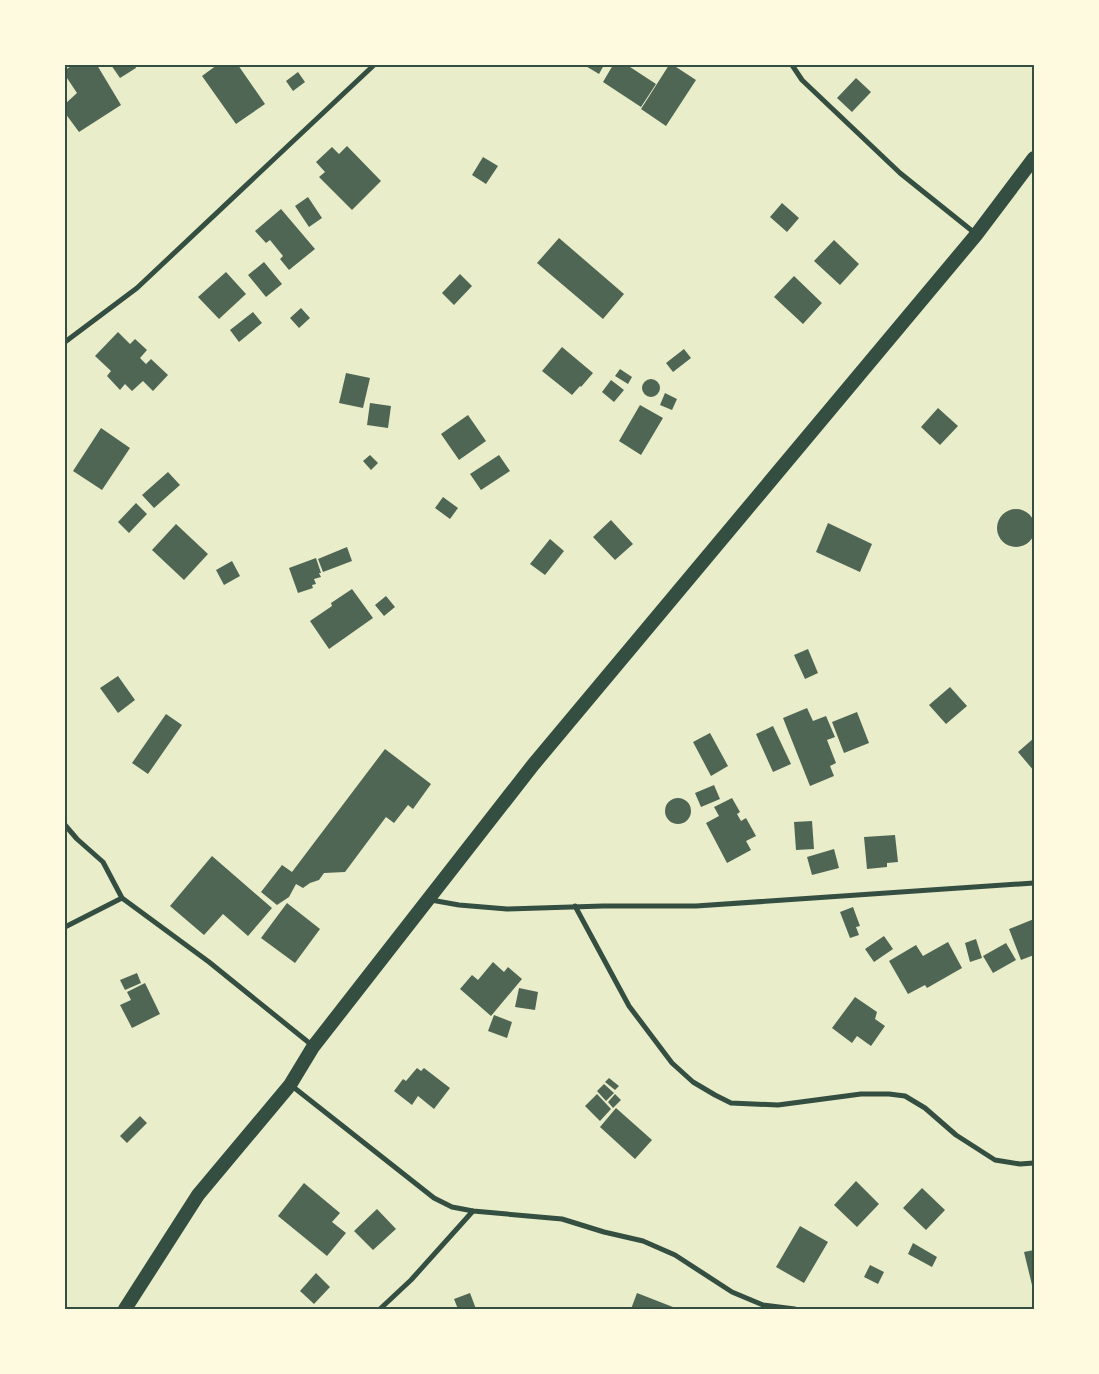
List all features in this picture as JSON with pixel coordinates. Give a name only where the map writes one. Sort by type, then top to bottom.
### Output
[{"type":"highway","points":[[125,1309],[198,1195],[290,1085],[313,1047],[533,765],[976,234],[1034,158]]},
{"type":"street","points":[[65,342],[137,288],[374,65]]},
{"type":"street","points":[[792,65],[802,80],[900,173],[976,234]]},
{"type":"street","points":[[65,825],[102,862],[122,898],[209,962],[313,1047]]},
{"type":"street","points":[[428,900],[507,909],[575,906],[696,906],[1034,883]]},
{"type":"street","points":[[65,927],[122,898]]},
{"type":"street","points":[[575,906],[634,1013],[672,1063],[694,1082],[715,1095],[731,1103],[778,1105],[861,1094],[905,1096],[925,1108],[956,1135],[995,1160],[1020,1164],[1034,1163]]},
{"type":"street","points":[[290,1085],[434,1198],[452,1207],[473,1211],[562,1219],[643,1242],[675,1256],[740,1295],[764,1305],[795,1309]]},
{"type":"street","points":[[380,1309],[411,1280],[473,1211]]},
{"type":"building","points":[[73,65],[97,65],[121,105],[79,132],[65,113],[65,104],[77,93],[65,75],[65,70]]},
{"type":"building","points":[[111,65],[135,65],[136,68],[120,78]]},
{"type":"building","points":[[217,65],[238,65],[265,104],[236,124],[202,76]]},
{"type":"building","points":[[584,65],[604,65],[599,74]]},
{"type":"building","points":[[613,65],[627,65],[656,84],[641,107],[603,82]]},
{"type":"building","points":[[669,65],[673,65],[696,80],[666,126],[641,109]]},
{"type":"building","points":[[298,72],[305,82],[293,91],[286,81]]},
{"type":"building","points":[[856,78],[871,92],[852,112],[837,98]]},
{"type":"building","points":[[347,146],[381,181],[352,210],[319,177],[325,172],[316,162],[332,147],[339,154]]},
{"type":"building","points":[[483,157],[498,166],[486,184],[472,175]]},
{"type":"building","points":[[308,197],[322,218],[309,227],[295,206]]},
{"type":"building","points":[[782,203],[799,218],[787,232],[770,217]]},
{"type":"building","points":[[281,209],[315,249],[289,270],[280,259],[283,256],[270,240],[266,243],[255,231]]},
{"type":"building","points":[[559,238],[624,294],[603,319],[537,263]]},
{"type":"building","points":[[834,240],[859,264],[840,285],[814,261]]},
{"type":"building","points":[[264,262],[282,284],[266,297],[248,275]]},
{"type":"building","points":[[226,272],[246,294],[219,319],[198,297]]},
{"type":"building","points":[[460,274],[472,286],[454,305],[442,293]]},
{"type":"building","points":[[794,276],[822,303],[803,324],[774,297]]},
{"type":"building","points":[[301,308],[310,318],[299,328],[290,318]]},
{"type":"building","points":[[253,312],[262,323],[239,342],[230,330]]},
{"type":"building","points":[[118,332],[130,344],[135,339],[147,350],[140,358],[146,364],[151,359],[168,375],[153,391],[143,381],[132,391],[125,384],[120,390],[107,376],[111,371],[95,356]]},
{"type":"building","points":[[562,347],[593,373],[572,395],[542,371]]},
{"type":"building","points":[[684,349],[691,358],[673,372],[666,363]]},
{"type":"building","points":[[620,369],[632,377],[628,384],[615,376]]},
{"type":"building","points":[[346,373],[370,378],[363,408],[339,403]]},
{"type":"building","points":[[651,379],[657,382],[660,388],[657,394],[651,397],[645,394],[642,388],[645,382]]},
{"type":"building","points":[[611,380],[624,390],[614,402],[602,392]]},
{"type":"building","points":[[665,393],[677,399],[672,410],[660,405]]},
{"type":"building","points":[[370,403],[391,406],[388,428],[367,425]]},
{"type":"building","points":[[640,405],[663,418],[641,455],[619,441]]},
{"type":"building","points":[[938,408],[958,426],[940,445],[921,427]]},
{"type":"building","points":[[468,415],[486,441],[459,460],[441,434]]},
{"type":"building","points":[[101,428],[130,448],[102,490],[73,471]]},
{"type":"building","points":[[370,455],[378,463],[371,470],[363,461]]},
{"type":"building","points":[[499,455],[510,471],[481,490],[470,474]]},
{"type":"building","points":[[168,472],[180,485],[154,508],[142,495]]},
{"type":"building","points":[[443,497],[458,508],[450,519],[435,508]]},
{"type":"building","points":[[136,503],[147,514],[129,533],[118,522]]},
{"type":"building","points":[[1016,509],[1023,510],[1029,515],[1034,521],[1034,535],[1029,541],[1023,546],[1016,547],[1009,546],[1003,541],[998,535],[997,528],[998,521],[1003,515],[1009,510]]},
{"type":"building","points":[[611,520],[633,544],[615,560],[593,537]]},
{"type":"building","points":[[828,523],[872,544],[860,572],[816,552]]},
{"type":"building","points":[[176,524],[208,554],[184,580],[152,550]]},
{"type":"building","points":[[550,539],[564,551],[545,575],[530,564]]},
{"type":"building","points":[[347,547],[352,561],[323,572],[318,559]]},
{"type":"building","points":[[316,558],[321,577],[314,579],[316,584],[312,585],[313,588],[298,593],[289,568]]},
{"type":"building","points":[[232,561],[240,576],[224,585],[216,570]]},
{"type":"building","points":[[352,589],[373,618],[329,649],[310,621],[332,606],[331,603]]},
{"type":"building","points":[[386,596],[395,607],[384,616],[375,605]]},
{"type":"building","points":[[808,649],[818,673],[805,679],[794,655]]},
{"type":"building","points":[[118,676],[135,700],[118,713],[100,688]]},
{"type":"building","points":[[950,687],[967,706],[946,724],[929,705]]},
{"type":"building","points":[[807,708],[813,721],[826,716],[835,737],[827,740],[836,763],[830,766],[834,776],[810,786],[783,718]]},
{"type":"building","points":[[857,712],[869,743],[844,753],[832,722]]},
{"type":"building","points":[[166,714],[182,725],[148,774],[132,763]]},
{"type":"building","points":[[773,726],[791,764],[773,772],[756,734]]},
{"type":"building","points":[[710,733],[728,766],[711,776],[693,742]]},
{"type":"building","points":[[1034,738],[1034,771],[1018,752]]},
{"type":"building","points":[[385,749],[431,784],[413,809],[408,805],[394,823],[386,817],[345,872],[324,873],[319,880],[303,888],[296,884],[289,897],[277,905],[261,892],[282,865],[292,872]]},
{"type":"building","points":[[714,785],[720,799],[701,807],[695,793]]},
{"type":"building","points":[[678,798],[687,802],[691,811],[687,820],[678,824],[669,820],[665,811],[669,802]]},
{"type":"building","points":[[732,798],[740,812],[737,814],[741,821],[746,818],[756,836],[746,841],[751,850],[727,863],[706,823],[719,816],[714,807]]},
{"type":"building","points":[[812,821],[814,849],[796,850],[794,822]]},
{"type":"building","points":[[895,835],[898,862],[887,863],[887,867],[867,869],[864,837]]},
{"type":"building","points":[[834,849],[839,868],[812,875],[807,857]]},
{"type":"building","points":[[212,856],[272,908],[248,936],[223,914],[204,935],[170,906]]},
{"type":"building","points":[[287,903],[320,929],[295,963],[261,938]]},
{"type":"building","points":[[853,907],[860,926],[856,927],[859,935],[850,938],[840,912]]},
{"type":"building","points":[[1034,919],[1034,955],[1021,960],[1009,929]]},
{"type":"building","points":[[884,936],[893,949],[874,962],[865,949]]},
{"type":"building","points":[[976,939],[982,958],[970,962],[965,943]]},
{"type":"building","points":[[948,942],[962,968],[927,988],[925,985],[908,994],[889,961],[916,945],[923,956]]},
{"type":"building","points":[[1006,943],[1016,960],[993,973],[983,956]]},
{"type":"building","points":[[493,962],[504,972],[508,967],[522,979],[491,1016],[460,989],[472,975],[478,980]]},
{"type":"building","points":[[137,973],[141,983],[125,990],[120,980]]},
{"type":"building","points":[[145,983],[160,1014],[132,1028],[120,1005],[131,1000],[127,992]]},
{"type":"building","points":[[519,988],[538,992],[535,1010],[515,1007]]},
{"type":"building","points":[[855,997],[877,1012],[875,1019],[885,1026],[871,1046],[857,1036],[852,1043],[832,1028]]},
{"type":"building","points":[[494,1015],[512,1022],[507,1038],[488,1031]]},
{"type":"building","points":[[417,1068],[421,1071],[424,1068],[450,1088],[434,1109],[418,1096],[412,1105],[394,1091],[403,1079],[406,1081]]},
{"type":"building","points":[[609,1078],[619,1086],[615,1090],[605,1082]]},
{"type":"building","points":[[604,1084],[614,1093],[606,1101],[597,1091]]},
{"type":"building","points":[[597,1094],[611,1109],[600,1121],[585,1106]]},
{"type":"building","points":[[615,1094],[621,1100],[613,1108],[608,1102]]},
{"type":"building","points":[[616,1108],[652,1140],[635,1159],[600,1127]]},
{"type":"building","points":[[140,1116],[147,1123],[127,1143],[120,1136]]},
{"type":"building","points":[[856,1181],[879,1204],[857,1227],[834,1205]]},
{"type":"building","points":[[304,1183],[340,1213],[332,1222],[346,1233],[327,1256],[278,1216]]},
{"type":"building","points":[[922,1188],[945,1210],[926,1230],[903,1208]]},
{"type":"building","points":[[377,1209],[396,1229],[373,1250],[354,1231]]},
{"type":"building","points":[[800,1226],[828,1242],[804,1283],[776,1267]]},
{"type":"building","points":[[913,1243],[937,1257],[932,1267],[908,1254]]},
{"type":"building","points":[[1034,1250],[1034,1284],[1032,1285],[1024,1252]]},
{"type":"building","points":[[870,1265],[884,1272],[878,1284],[864,1277]]},
{"type":"building","points":[[316,1273],[330,1287],[314,1304],[300,1291]]},
{"type":"building","points":[[470,1293],[476,1309],[458,1309],[454,1299]]},
{"type":"building","points":[[637,1293],[678,1309],[631,1309]]}]
